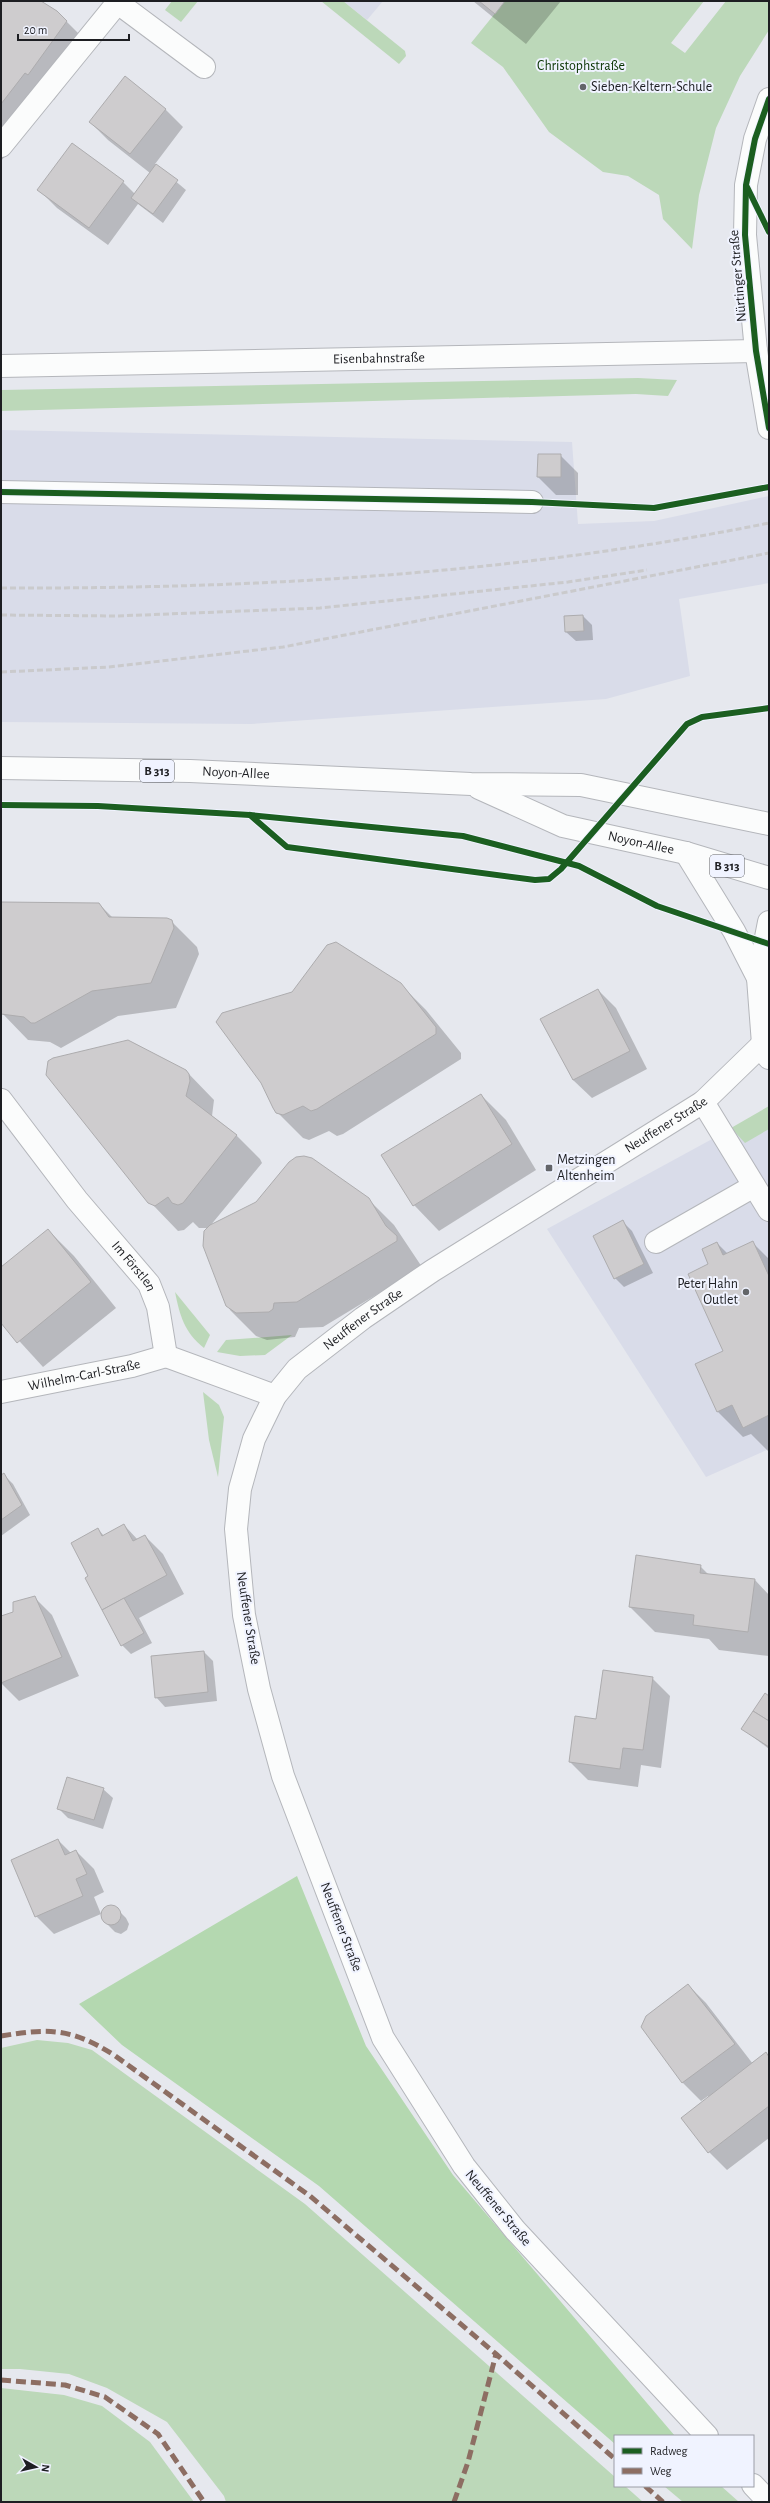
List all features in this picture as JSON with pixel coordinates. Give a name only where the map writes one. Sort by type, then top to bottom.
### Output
[{"type":"main road","points":[[1,146],[118,2],[204,68]]},
{"type":"main road","name":"Nürtinger Straße","points":[[769,99],[755,139],[746,185],[745,235],[756,351],[769,428]]},
{"type":"main road","name":"Eisenbahnstraße","points":[[1,366],[756,351]]},
{"type":"main road","points":[[1,492],[532,502]]},
{"type":"main road","name":"Noyon-Allee","points":[[1,768],[190,771],[471,784],[581,785],[769,824]]},
{"type":"main road","name":"Noyon-Allee","points":[[471,784],[563,826],[686,853],[769,878]]},
{"type":"main road","points":[[686,853],[734,931],[758,978]]},
{"type":"main road","name":"Neuffener Straße","points":[[706,2435],[515,2230],[464,2166],[383,2038],[283,1776],[259,1689],[244,1616],[236,1530],[240,1489],[254,1439],[275,1396],[297,1369],[363,1318],[560,1189],[703,1102],[765,1047],[758,978],[769,922]]},
{"type":"main road","name":"Im Förstlen","points":[[1,1100],[77,1200],[149,1284],[158,1308],[166,1356]]},
{"type":"main road","points":[[703,1102],[769,1210]]},
{"type":"main road","points":[[656,1242],[754,1186]]},
{"type":"main road","points":[[166,1356],[275,1396]]},
{"type":"main road","name":"Wilhelm-Carl-Straße","points":[[1,1392],[102,1373],[166,1356]]},
{"type":"main road","points":[[754,2486],[769,2502]]},
{"type":"shaded area","points":[[343,1],[383,1],[367,20]]},
{"type":"shaded area","points":[[1,430],[572,442],[578,524],[654,521],[769,496],[769,583],[679,599],[690,676],[606,699],[251,724],[1,722]]},
{"type":"shaded area","points":[[769,1108],[769,1449],[706,1477],[547,1229]]},
{"type":"green space","points":[[172,1],[198,1],[181,22],[165,10]]},
{"type":"green space","points":[[321,1],[343,1],[405,51],[406,56],[399,64]]},
{"type":"green space","name":"Christophstraße","points":[[505,1],[704,1],[671,43],[685,53],[726,1],[769,1],[769,30],[740,76],[716,128],[699,195],[692,249],[663,219],[659,195],[628,176],[603,172],[549,132],[503,67],[471,43]]},
{"type":"green space","points":[[638,378],[677,380],[668,396],[636,394],[1,411],[1,390]]},
{"type":"green space","points":[[769,1106],[769,1129],[745,1143],[731,1128]]},
{"type":"green space","points":[[175,1292],[210,1335],[204,1348],[187,1330],[181,1316]]},
{"type":"green space","points":[[292,1335],[265,1355],[240,1356],[217,1352],[226,1340]]},
{"type":"green space","points":[[203,1392],[219,1405],[224,1417],[218,1477],[209,1440]]},
{"type":"green space","points":[[297,1876],[366,2046],[453,2175],[674,2435],[614,2435],[614,2443],[319,2186],[122,2045],[79,2004]]},
{"type":"green space","points":[[37,2040],[68,2043],[92,2050],[305,2204],[614,2476],[614,2487],[626,2487],[643,2502],[226,2502],[224,2496],[167,2422],[107,2388],[69,2374],[20,2369],[1,2369],[1,2048]]},
{"type":"green space","points":[[1,2388],[64,2395],[102,2406],[150,2442],[194,2502],[1,2502]]},
{"type":"green space","points":[[665,2487],[722,2487],[739,2502],[683,2502]]},
{"type":"building","points":[[1,1],[41,1],[57,11],[67,21],[28,75],[25,73],[1,104]]},
{"type":"building","points":[[479,1],[505,1],[495,14]]},
{"type":"building","points":[[125,76],[166,109],[130,154],[89,122]]},
{"type":"building","points":[[72,143],[124,181],[89,228],[37,190]]},
{"type":"building","points":[[156,164],[178,180],[153,214],[131,198]]},
{"type":"building","points":[[538,454],[561,454],[561,477],[537,477]]},
{"type":"building","points":[[583,615],[584,631],[565,632],[564,616]]},
{"type":"building","points":[[1,902],[99,903],[109,917],[167,918],[172,920],[174,928],[151,983],[92,991],[35,1023],[31,1023],[24,1017],[1,1014]]},
{"type":"building","points":[[336,942],[401,983],[436,1027],[436,1034],[317,1109],[311,1111],[303,1106],[283,1115],[276,1113],[261,1083],[216,1022],[222,1013],[292,992],[327,945]]},
{"type":"building","points":[[598,989],[630,1051],[573,1080],[540,1019]]},
{"type":"building","points":[[128,1040],[186,1070],[189,1074],[190,1081],[186,1096],[237,1135],[183,1203],[178,1205],[172,1203],[168,1197],[155,1206],[148,1203],[46,1075],[48,1061],[53,1058]]},
{"type":"building","points":[[481,1094],[512,1144],[413,1206],[381,1155]]},
{"type":"building","points":[[304,1156],[312,1158],[369,1198],[386,1226],[397,1236],[397,1241],[297,1302],[274,1303],[273,1309],[269,1312],[236,1313],[226,1306],[203,1246],[204,1231],[210,1225],[256,1202],[289,1162],[296,1157]]},
{"type":"building","points":[[623,1220],[644,1264],[614,1279],[593,1236]]},
{"type":"building","points":[[48,1229],[91,1282],[17,1343],[1,1323],[1,1267]]},
{"type":"building","points":[[753,1241],[769,1276],[769,1415],[743,1428],[732,1405],[717,1412],[695,1364],[723,1351],[688,1274],[708,1264],[702,1249],[717,1242],[723,1255]]},
{"type":"building","points":[[4,1473],[22,1505],[1,1520],[1,1475]]},
{"type":"building","points":[[124,1524],[133,1541],[145,1535],[167,1575],[102,1610],[85,1578],[88,1576],[71,1543],[98,1528],[102,1536]]},
{"type":"building","points":[[636,1555],[701,1565],[700,1573],[755,1579],[748,1632],[693,1625],[694,1615],[629,1607]]},
{"type":"building","points":[[35,1596],[62,1657],[1,1683],[1,1616],[13,1612],[13,1602]]},
{"type":"building","points":[[124,1598],[144,1633],[121,1646],[102,1610]]},
{"type":"building","points":[[204,1651],[208,1692],[155,1698],[151,1656]]},
{"type":"building","points":[[603,1670],[653,1677],[643,1750],[623,1748],[620,1769],[569,1762],[575,1716],[596,1719]]},
{"type":"building","points":[[765,1693],[769,1696],[769,1721],[753,1711]]},
{"type":"building","points":[[753,1711],[769,1721],[769,1747],[741,1729]]},
{"type":"building","points":[[67,1777],[104,1788],[94,1820],[57,1809]]},
{"type":"building","points":[[58,1839],[65,1855],[76,1850],[87,1874],[76,1879],[83,1896],[35,1917],[11,1860]]},
{"type":"building","points":[[111,1905],[118,1908],[121,1915],[118,1922],[111,1925],[104,1922],[101,1915],[104,1908]]},
{"type":"building","points":[[688,1984],[735,2044],[682,2083],[641,2027],[646,2016]]},
{"type":"building","points":[[766,2052],[769,2057],[769,2106],[708,2153],[681,2118]]},
{"type":"railway","points":[[1,588],[97,588],[194,585],[386,575],[578,555],[769,523]]},
{"type":"railway","points":[[1,672],[109,667],[283,647],[769,553]]},
{"type":"railway","points":[[1,615],[117,616],[320,608],[568,582],[647,570]]},
{"type":"marked path","points":[[1,2036],[18,2033],[47,2031],[59,2032],[85,2040],[114,2055],[310,2196],[496,2354],[614,2458]]},
{"type":"marked path","points":[[454,2502],[468,2462],[496,2354]]},
{"type":"marked path","points":[[1,2380],[65,2385],[105,2397],[158,2434],[204,2502]]},
{"type":"marked path","points":[[646,2487],[663,2502]]},
{"type":"cycle path","points":[[769,99],[755,139],[746,185],[745,235],[756,351],[769,428]]},
{"type":"cycle path","points":[[747,187],[769,232]]},
{"type":"cycle path","points":[[1,492],[532,502],[654,508],[769,487]]},
{"type":"cycle path","points":[[250,815],[287,847],[535,880],[549,879],[561,869],[687,724],[702,717],[769,708]]},
{"type":"cycle path","points":[[1,805],[98,806],[250,815],[463,836],[579,866],[657,906],[769,944]]},
{"type":"place","name":"Sieben-Keltern-Schule","points":[[583,87]]},
{"type":"place","name":"Metzingen Altenheim","points":[[549,1168]]},
{"type":"place","name":"Peter Hahn Outlet","points":[[746,1292]]}]
